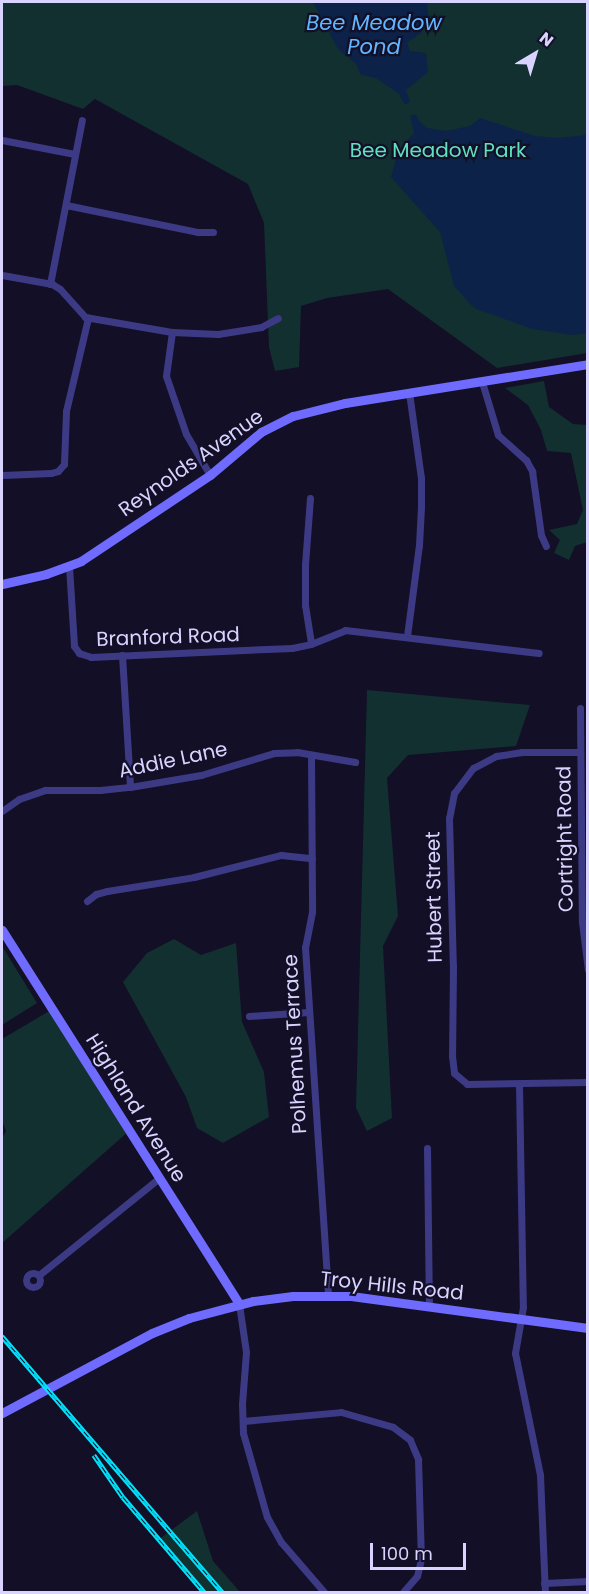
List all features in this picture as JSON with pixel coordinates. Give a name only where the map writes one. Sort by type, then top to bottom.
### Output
[{"type":"street","points":[[50,284],[82,120]]},
{"type":"street","points":[[2,140],[75,154]]},
{"type":"street","points":[[66,205],[198,232],[213,232]]},
{"type":"street","points":[[2,275],[50,284],[60,289],[78,312],[88,318],[172,332],[196,335],[235,331],[261,327],[278,318]]},
{"type":"street","points":[[2,475],[51,473],[58,471],[64,464],[66,411],[88,318]]},
{"type":"street","points":[[172,332],[166,376],[186,434],[210,475]]},
{"type":"street","name":"Reynolds Avenue","points":[[2,584],[69,566],[102,548],[210,475],[261,432],[293,416],[327,406],[588,364]]},
{"type":"street","points":[[482,382],[498,435],[526,460],[532,471],[541,535],[546,546]]},
{"type":"street","points":[[407,636],[419,545],[421,507],[420,468],[409,393]]},
{"type":"street","points":[[310,498],[304,564],[305,605],[312,644]]},
{"type":"street","name":"Branford Road","points":[[69,566],[76,650],[82,655],[91,657],[292,648],[312,644],[345,630],[539,653]]},
{"type":"street","points":[[122,655],[130,787]]},
{"type":"street","name":"Cortright Road","points":[[580,708],[582,922],[588,970]]},
{"type":"street","name":"Addie Lane","points":[[2,811],[19,800],[45,790],[100,790],[130,787],[201,775],[274,753],[297,752],[356,762]]},
{"type":"street","name":"Hubert Street","points":[[519,1085],[467,1084],[457,1076],[452,1064],[449,818],[451,801],[466,774],[488,759],[522,752],[580,752]]},
{"type":"street","name":"Polhemus Terrace","points":[[311,755],[312,912],[305,947],[328,1295]]},
{"type":"street","points":[[87,901],[96,894],[107,891],[194,877],[281,855],[312,858]]},
{"type":"street","name":"Highland Avenue","points":[[2,930],[239,1304]]},
{"type":"street","points":[[249,1016],[309,1012]]},
{"type":"street","points":[[545,1593],[540,1475],[515,1353],[523,1307],[519,1085],[588,1082]]},
{"type":"street","points":[[427,1148],[429,1305]]},
{"type":"street","points":[[39,1275],[159,1178]]},
{"type":"street","name":"Troy Hills Road","points":[[2,1413],[152,1333],[189,1318],[239,1304],[293,1296],[328,1295],[429,1305],[588,1328]]},
{"type":"street","points":[[239,1304],[246,1352],[243,1433],[270,1526],[280,1542],[324,1593]]},
{"type":"street","points":[[243,1421],[342,1412],[393,1427],[410,1440],[418,1459],[421,1559],[417,1576],[403,1593]]},
{"type":"street","points":[[544,1583],[588,1581]]},
{"type":"green space","name":"Bee Meadow Park","points":[[2,2],[587,2],[587,353],[497,368],[388,289],[327,298],[301,306],[299,367],[275,371],[269,347],[264,223],[248,184],[95,99],[83,109],[17,85],[2,86]]},
{"type":"green space","points":[[544,381],[549,407],[573,424],[587,425],[587,542],[575,546],[569,560],[554,553],[560,540],[549,530],[577,524],[583,510],[571,453],[547,451],[541,430],[528,405],[505,388]]},
{"type":"green space","points":[[367,690],[530,705],[516,746],[408,755],[387,778],[398,916],[383,946],[392,1118],[367,1131],[356,1108]]},
{"type":"green space","points":[[174,939],[201,955],[236,943],[242,1022],[264,1072],[269,1117],[223,1143],[197,1128],[186,1097],[123,982],[147,953]]},
{"type":"green space","points":[[2,946],[37,1003],[2,1025]]},
{"type":"green space","points":[[51,1010],[129,1131],[2,1243],[2,1138],[6,1131],[2,1120],[2,1039]]},
{"type":"green space","points":[[197,1511],[213,1561],[240,1592],[201,1592],[158,1540]]},
{"type":"water","name":"Bee Meadow Pond","points":[[313,2],[427,2],[428,17],[421,33],[407,43],[410,51],[426,53],[428,72],[406,90],[410,102],[405,105],[399,94],[376,78],[361,75],[356,64],[338,49]]},
{"type":"water","name":"Bee Meadow Pond","points":[[416,114],[427,128],[446,131],[470,126],[480,118],[535,136],[557,138],[587,135],[587,333],[573,335],[532,329],[474,308],[454,286],[440,232],[391,177],[398,151],[414,133],[410,116]]},
{"type":"railway","points":[[2,1336],[222,1592]]},
{"type":"railway","points":[[94,1455],[123,1497],[204,1592]]}]
